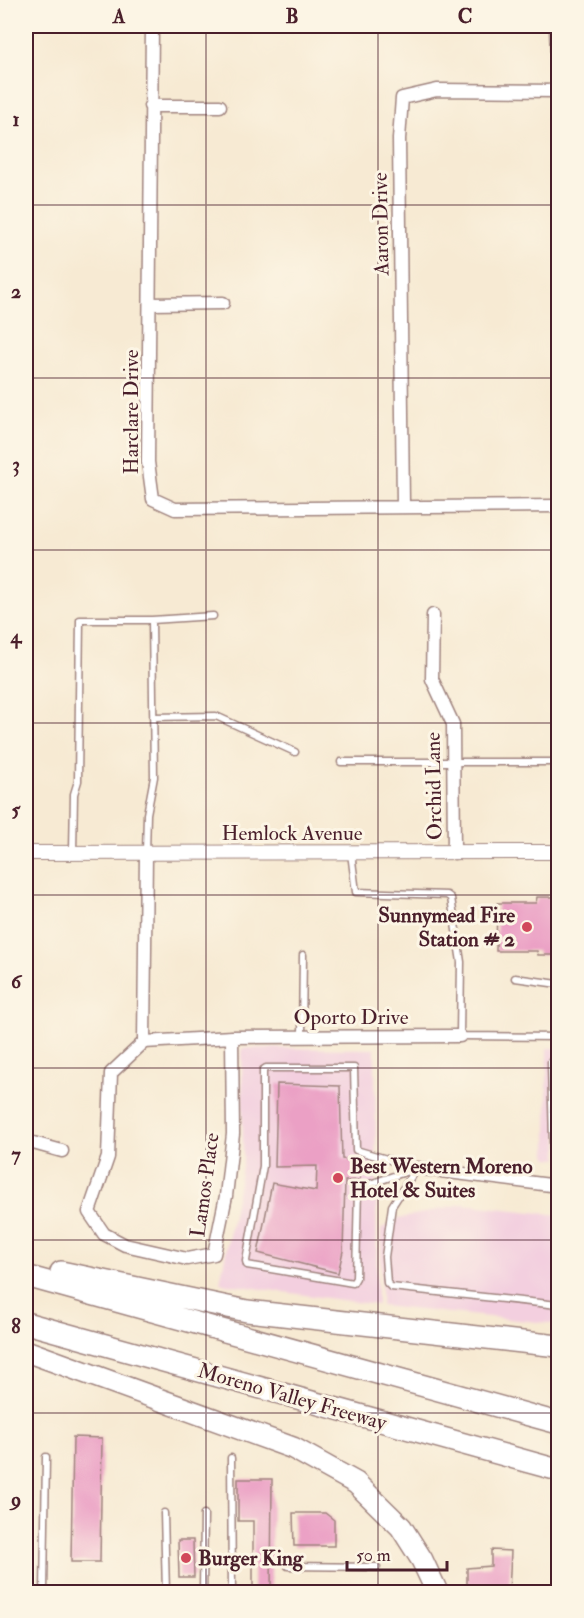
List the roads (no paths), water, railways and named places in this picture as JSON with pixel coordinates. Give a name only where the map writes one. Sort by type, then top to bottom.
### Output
[{"type":"highway","points":[[26,1266],[247,1311],[558,1346]]},
{"type":"highway","points":[[26,1276],[558,1423]]},
{"type":"highway","name":"Moreno Valley Freeway","points":[[26,1323],[558,1470]]},
{"type":"highway","points":[[26,1351],[293,1448],[356,1483],[401,1527],[422,1560],[437,1593]]},
{"type":"street","name":"Harclare Drive","points":[[152,26],[148,462],[153,500],[176,508],[558,506]]},
{"type":"street","points":[[556,26],[558,91]]},
{"type":"street","name":"Aaron Drive","points":[[404,506],[399,139],[402,98],[437,90],[558,91]]},
{"type":"street","points":[[150,106],[220,106]]},
{"type":"street","points":[[151,304],[223,303]]},
{"type":"street","name":"Orchid Lane","points":[[433,615],[432,679],[453,724],[454,854]]},
{"type":"street","name":"Hemlock Avenue","points":[[26,853],[454,854],[558,852]]},
{"type":"street","points":[[144,1042],[146,854]]},
{"type":"street","name":"Oporto Drive","points":[[144,1042],[232,1037],[460,1036]]},
{"type":"street","name":"Lamos Place","points":[[144,1042],[111,1073],[108,1157],[89,1212],[104,1234],[125,1245],[187,1259],[214,1254],[226,1196],[233,1134],[232,1037]]},
{"type":"street","points":[[26,1141],[62,1151]]},
{"type":"street","points":[[417,1168],[556,1185]]},
{"type":"lane","points":[[73,854],[74,794],[78,781],[80,620],[152,621],[213,616]]},
{"type":"lane","points":[[146,854],[147,814],[154,777],[152,621]]},
{"type":"lane","points":[[153,717],[216,717],[295,752]]},
{"type":"lane","points":[[341,762],[558,762]]},
{"type":"lane","points":[[351,854],[356,892],[447,895],[451,898],[461,962],[460,1036]]},
{"type":"lane","points":[[302,1036],[303,955]]},
{"type":"lane","points":[[515,978],[558,984]]},
{"type":"lane","name":"Oporto Drive","points":[[460,1036],[558,1037]]},
{"type":"lane","points":[[556,1185],[551,1062],[558,1053]]},
{"type":"lane","points":[[266,1068],[354,1068],[356,1150],[417,1168],[358,1188],[356,1278],[353,1283],[247,1265],[263,1166],[263,1070],[266,1068]]},
{"type":"lane","points":[[417,1168],[392,1206],[385,1257],[387,1283],[391,1287],[558,1305]]},
{"type":"lane","points":[[44,1593],[46,1457]]},
{"type":"lane","points":[[231,1458],[232,1593]]},
{"type":"lane","points":[[164,1513],[166,1593]]},
{"type":"lane","points":[[203,1593],[204,1514]]},
{"type":"lane","points":[[288,1566],[377,1567]]},
{"type":"place","name":"Sunnymead Fire Station # 2","points":[[527,927]]},
{"type":"place","name":"Best Western Moreno Hotel & Suites","points":[[338,1178]]},
{"type":"place","name":"Burger King","points":[[186,1558]]}]
